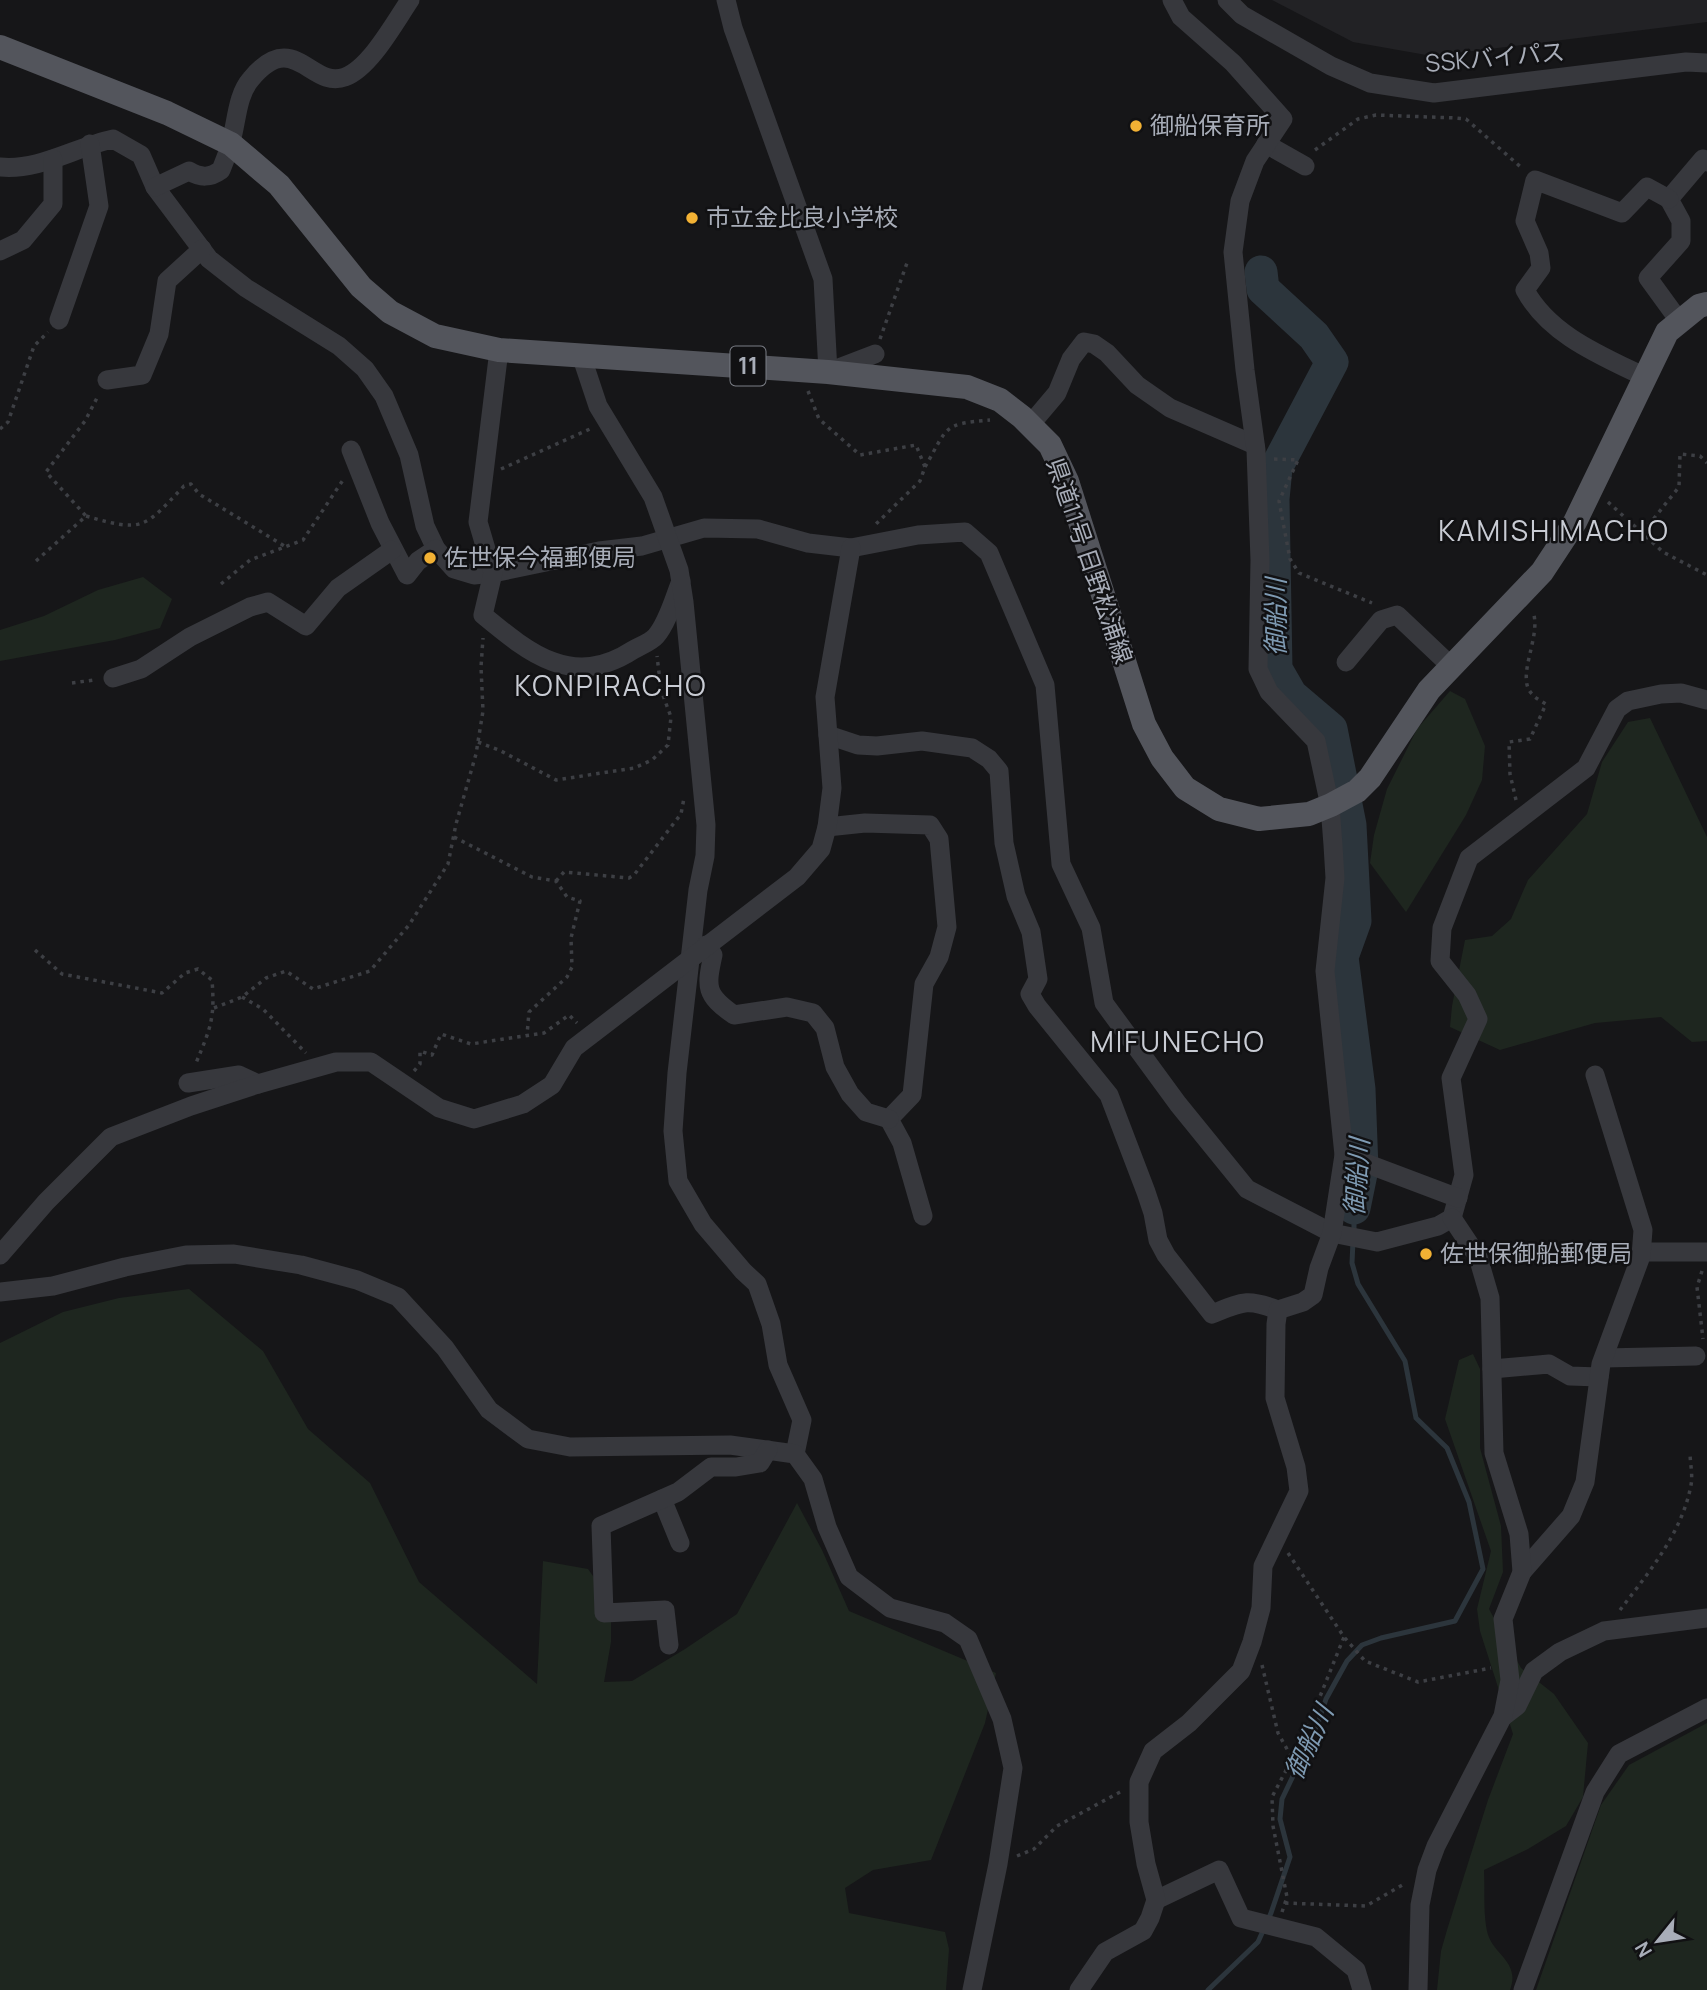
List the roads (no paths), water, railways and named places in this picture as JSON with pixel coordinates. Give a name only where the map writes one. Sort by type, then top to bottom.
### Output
[{"type":"main road","name":"県道11号 日野松浦線","points":[[0,47],[167,113],[230,145],[279,185],[361,287],[390,312],[435,336],[499,350],[828,372],[967,387],[1000,400],[1026,421],[1049,445],[1067,481],[1144,724],[1170,768],[1185,788],[1219,809],[1259,819],[1309,814],[1357,790],[1370,778],[1429,691],[1542,572],[1575,522],[1667,331],[1699,306],[1707,304]]},
{"type":"street","points":[[156,187],[189,171],[198,176],[215,175],[221,170],[242,94],[250,80],[268,62],[280,57],[297,60],[331,79],[343,79],[365,64],[410,0]]},
{"type":"street","points":[[726,0],[733,28],[823,278],[828,372],[875,354]]},
{"type":"street","points":[[828,734],[858,745],[877,746],[922,741],[972,748],[989,759],[999,771],[1004,844],[1016,895],[1031,932],[1038,979],[1030,994],[1109,1095],[1146,1192],[1158,1240],[1166,1255],[1212,1314],[1244,1301],[1260,1303],[1278,1310],[1303,1302],[1313,1295],[1319,1268],[1332,1233],[1344,1155],[1325,971],[1335,878],[1331,805],[1316,741],[1269,692],[1258,668],[1260,560],[1256,451],[1233,252],[1240,201],[1255,162],[1283,119],[1233,63],[1181,17],[1172,0]]},
{"type":"street","name":"SSKバイパス","points":[[1227,0],[1242,15],[1331,66],[1370,83],[1434,93],[1686,62],[1707,63]]},
{"type":"street","points":[[0,167],[22,167],[113,139],[141,155],[156,187],[209,259],[246,288],[339,346],[365,369],[384,396],[409,455],[425,526],[436,549],[454,569],[474,575],[494,573],[599,551],[642,546],[704,528],[758,529],[808,543],[851,548],[918,535],[965,532],[989,553],[1045,685],[1060,864],[1091,928],[1104,1003],[1178,1104],[1247,1189],[1332,1233],[1377,1241],[1438,1226],[1452,1218],[1464,1175],[1451,1078],[1478,1019],[1467,995],[1440,961],[1442,928],[1469,858],[1586,768],[1617,709],[1628,701],[1681,693],[1707,700]]},
{"type":"street","points":[[59,320],[99,206],[90,144]]},
{"type":"street","points":[[1266,144],[1301,165]]},
{"type":"street","points":[[0,250],[23,240],[53,204],[53,159]]},
{"type":"street","points":[[1669,199],[1703,159],[1707,162]]},
{"type":"street","points":[[1645,377],[1572,341],[1531,300],[1525,290],[1541,268],[1539,253],[1525,221],[1535,180],[1622,213],[1647,187],[1669,199],[1681,221],[1681,241],[1648,278],[1680,321]]},
{"type":"street","points":[[107,380],[142,375],[159,334],[167,281],[202,249]]},
{"type":"street","points":[[1026,421],[1057,393],[1071,359],[1084,342],[1094,344],[1107,353],[1137,385],[1170,408],[1256,451]]},
{"type":"street","points":[[499,350],[478,522],[494,573],[483,615],[555,664],[592,668],[617,661],[656,637],[681,582]]},
{"type":"street","points":[[581,355],[598,406],[653,497],[681,582],[706,825],[705,856],[689,958],[673,1131],[678,1181],[704,1224],[757,1284],[771,1324],[778,1365],[802,1420],[795,1454]]},
{"type":"street","points":[[351,450],[360,478],[392,550],[407,575],[418,561],[436,549]]},
{"type":"street","points":[[0,1255],[46,1202],[111,1137],[258,1084],[336,1062],[370,1062],[439,1108],[474,1119],[523,1104],[552,1086],[574,1048],[797,877],[821,849],[832,788],[825,697],[851,548]]},
{"type":"street","points":[[113,678],[141,669],[190,637],[259,604],[268,602],[306,626],[338,588],[392,550]]},
{"type":"street","points":[[1346,662],[1381,620],[1398,615],[1408,628],[1452,667]]},
{"type":"street","points":[[827,827],[865,823],[930,825],[939,839],[947,927],[939,957],[924,984],[912,1094],[889,1119]]},
{"type":"street","points":[[706,945],[713,955],[707,982],[716,1002],[734,1014],[787,1007],[813,1013],[825,1028],[835,1067],[850,1094],[866,1112],[889,1119],[902,1143],[923,1216]]},
{"type":"street","points":[[188,1083],[239,1075],[258,1084]]},
{"type":"street","points":[[1418,1990],[1420,1905],[1427,1870],[1436,1846],[1503,1716],[1510,1680],[1503,1619],[1522,1572],[1571,1516],[1585,1482],[1601,1367],[1641,1252],[1643,1230],[1595,1075]]},
{"type":"street","points":[[1344,1155],[1458,1198]]},
{"type":"street","points":[[1452,1218],[1478,1257],[1490,1298],[1494,1453],[1519,1534],[1522,1572]]},
{"type":"street","points":[[1641,1252],[1705,1260]]},
{"type":"street","points":[[0,1292],[53,1286],[125,1267],[186,1255],[234,1254],[301,1265],[357,1280],[398,1297],[445,1348],[489,1410],[527,1439],[570,1447],[730,1445],[795,1454],[813,1479],[827,1527],[849,1577],[890,1608],[945,1623],[968,1639],[1002,1719],[1013,1768],[998,1864],[972,1990]]},
{"type":"street","points":[[1079,1990],[1105,1952],[1143,1931],[1156,1900],[1146,1864],[1139,1822],[1139,1782],[1153,1751],[1189,1723],[1241,1671],[1261,1608],[1263,1566],[1299,1491],[1296,1467],[1275,1398],[1278,1310]]},
{"type":"street","points":[[1492,1369],[1549,1364],[1570,1376],[1601,1367],[1696,1356]]},
{"type":"street","points":[[668,1645],[665,1610],[604,1612],[601,1527],[678,1492],[711,1468],[761,1462],[768,1450]]},
{"type":"street","points":[[662,1499],[680,1543]]},
{"type":"street","points":[[1503,1716],[1517,1706],[1534,1671],[1560,1652],[1604,1631],[1707,1618]]},
{"type":"street","points":[[1523,1990],[1595,1792],[1604,1776],[1619,1754],[1707,1708]]},
{"type":"street","points":[[1156,1900],[1219,1870],[1241,1918],[1316,1937],[1356,1970],[1362,1990]]},
{"type":"waterway","name":"御船川","points":[[1261,272],[1263,289],[1314,336],[1332,362],[1276,468],[1273,499],[1276,669],[1291,695],[1331,729],[1350,825],[1355,921],[1342,957],[1359,1089],[1362,1169],[1354,1208]]},
{"type":"waterway","name":"御船川","points":[[1354,1208],[1354,1232]]},
{"type":"waterway","name":"御船川","points":[[1208,1990],[1258,1942],[1271,1913],[1290,1857],[1280,1819],[1282,1799],[1317,1726],[1326,1699],[1347,1661],[1362,1645],[1455,1621],[1483,1569],[1469,1502],[1447,1448],[1416,1418],[1405,1361],[1358,1284],[1352,1263],[1353,1241]]},
{"type":"place","name":"御船保育所","points":[[1136,126]]},
{"type":"place","name":"市立金比良小学校","points":[[692,218]]},
{"type":"place","name":"佐世保今福郵便局","points":[[430,558]]},
{"type":"place","name":"佐世保御船郵便局","points":[[1426,1254]]},
{"type":"district","name":"KAMISHIMACHO","points":[[1554,531]]},
{"type":"district","name":"KONPIRACHO","points":[[611,686]]},
{"type":"district","name":"MIFUNECHO","points":[[1178,1042]]}]
